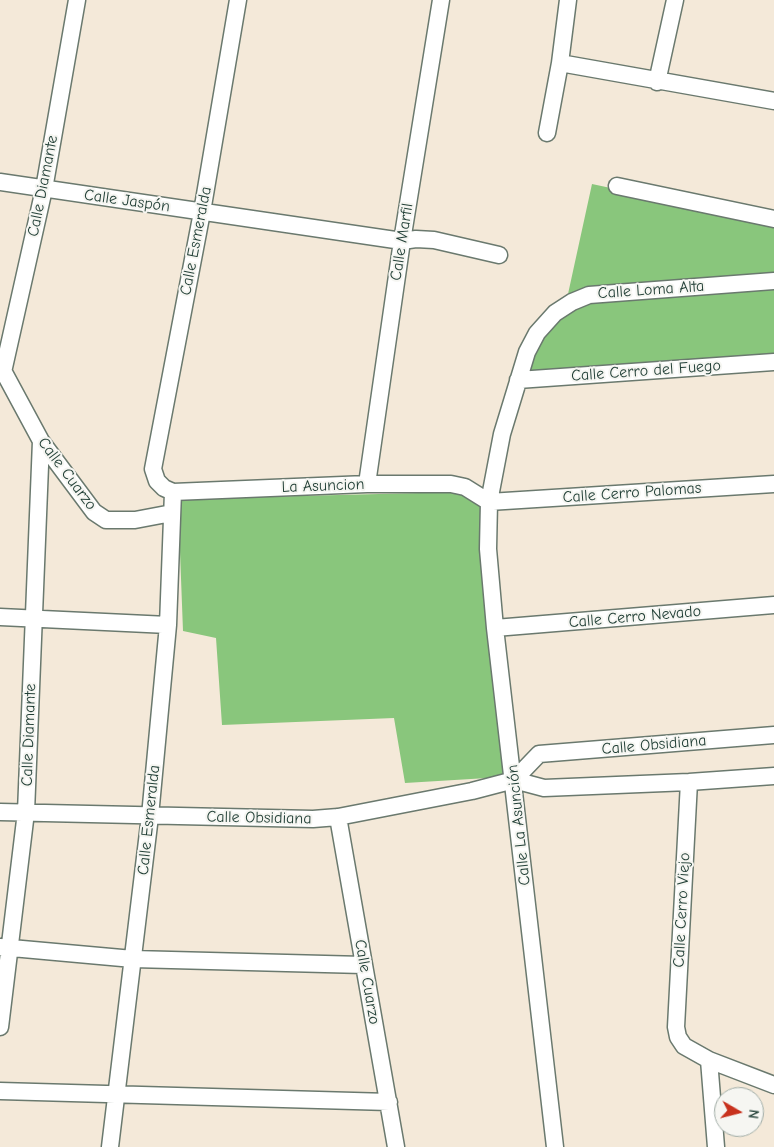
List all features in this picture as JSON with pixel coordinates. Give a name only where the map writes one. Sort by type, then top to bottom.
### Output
[{"type":"street","name":"Calle Diamante","points":[[2,368],[44,189],[77,0]]},
{"type":"street","name":"Calle Esmeralda","points":[[110,1147],[150,816],[168,625],[172,492],[164,488],[157,481],[153,468],[202,212],[238,0]]},
{"type":"street","name":"Calle Marfil","points":[[366,484],[402,241],[441,0]]},
{"type":"street","points":[[547,133],[560,64],[568,0]]},
{"type":"street","points":[[657,82],[675,0]]},
{"type":"street","points":[[560,64],[774,101]]},
{"type":"street","name":"Calle Jaspón","points":[[0,182],[402,241],[416,239],[434,240],[500,255]]},
{"type":"street","points":[[617,186],[774,218]]},
{"type":"street","name":"Calle Loma Alta","points":[[489,502],[502,434],[527,352],[537,333],[555,313],[572,302],[589,295],[774,280]]},
{"type":"street","name":"Calle Cerro del Fuego","points":[[518,380],[774,362]]},
{"type":"street","name":"Calle Cuarzo","points":[[2,368],[41,441],[94,512],[106,520],[136,520],[172,512]]},
{"type":"street","name":"Calle Diamante","points":[[0,1028],[5,948],[26,812],[41,441]]},
{"type":"street","name":"La Asuncion","points":[[172,492],[366,484],[451,484],[465,487],[489,502]]},
{"type":"street","name":"Calle Cerro Palomas","points":[[489,502],[774,484]]},
{"type":"street","name":"Calle La Asunción","points":[[489,502],[488,549],[495,628],[555,1147]]},
{"type":"street","name":"Calle Cerro Nevado","points":[[495,628],[774,606]]},
{"type":"street","points":[[0,618],[168,625]]},
{"type":"street","name":"Calle Obsidiana","points":[[514,780],[539,754],[774,735]]},
{"type":"street","name":"Calle Obsidiana","points":[[0,812],[313,819],[338,817],[472,791],[514,780],[544,788],[689,782],[774,776]]},
{"type":"street","name":"Calle Cerro Viejo","points":[[689,782],[676,1026],[678,1037],[684,1046],[709,1060]]},
{"type":"street","name":"Calle Cuarzo","points":[[338,817],[396,1147]]},
{"type":"street","points":[[5,948],[133,959],[363,965]]},
{"type":"street","points":[[716,1147],[709,1060],[774,1085]]},
{"type":"street","points":[[0,1091],[389,1102]]},
{"type":"green space","points":[[592,184],[774,223],[774,278],[568,294]]},
{"type":"green space","points":[[774,285],[774,355],[526,374],[539,344],[559,317],[590,300]]},
{"type":"green space","points":[[459,492],[482,508],[504,777],[405,783],[394,718],[222,725],[216,638],[183,631],[178,499]]}]
